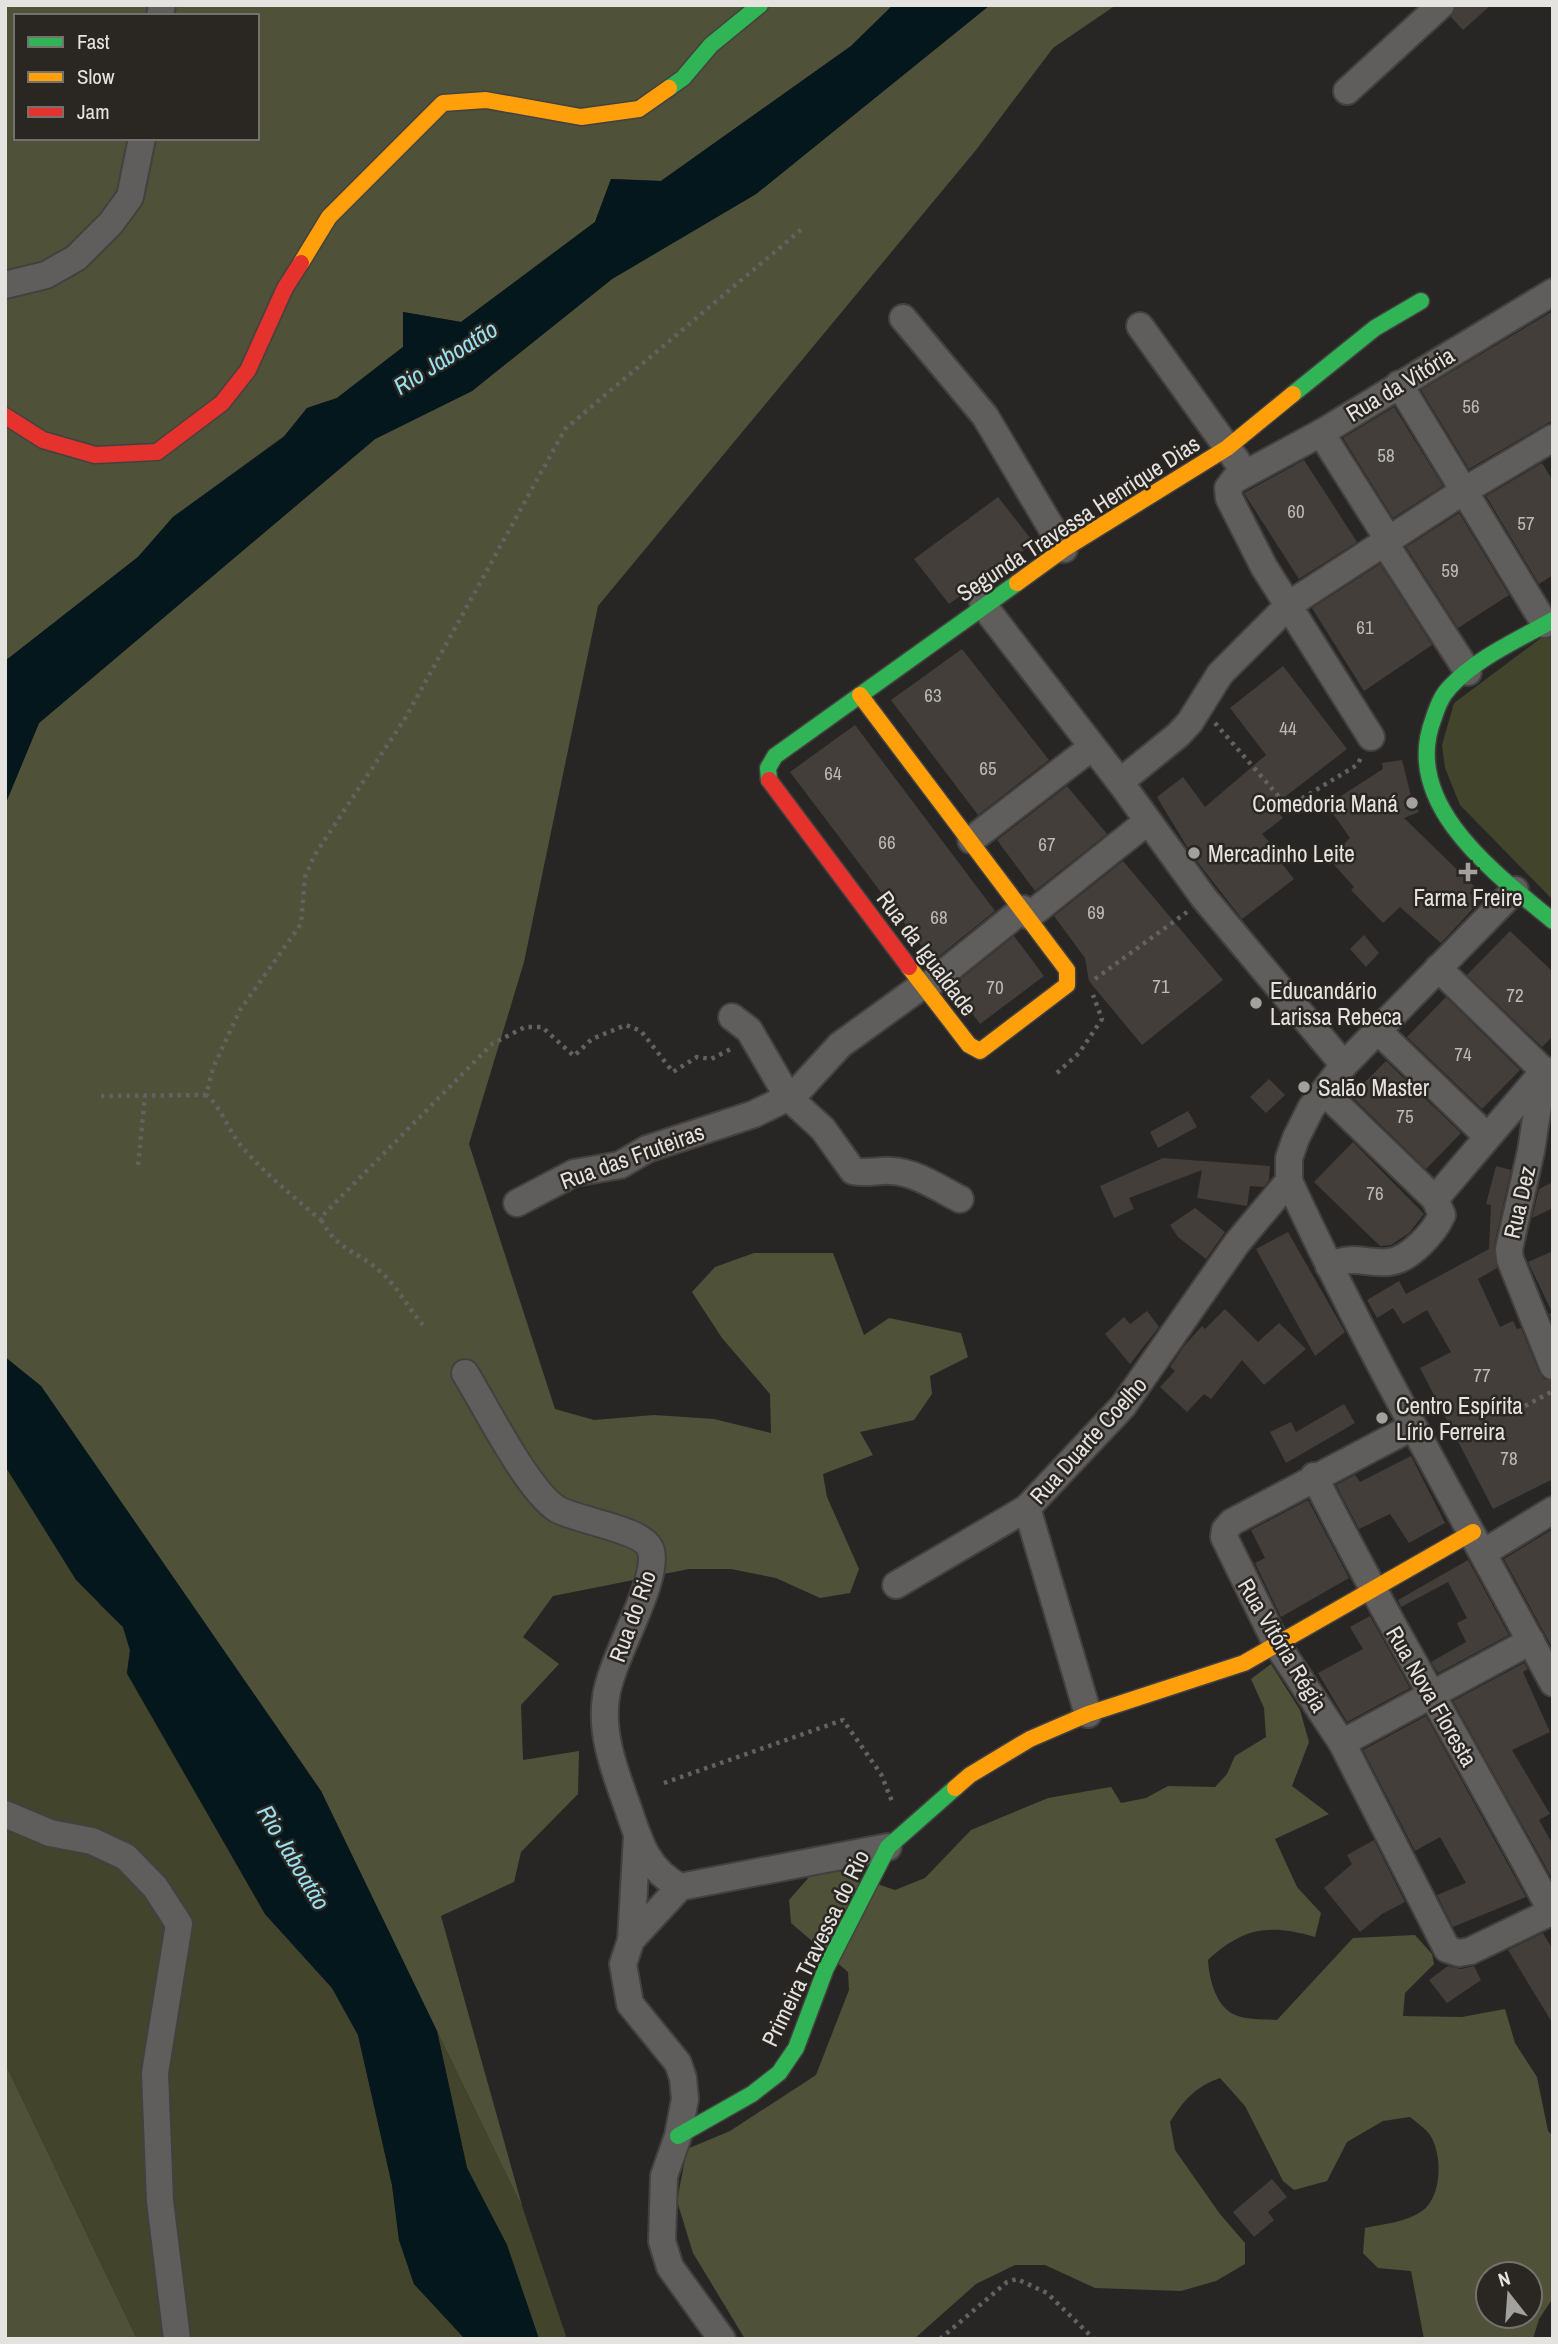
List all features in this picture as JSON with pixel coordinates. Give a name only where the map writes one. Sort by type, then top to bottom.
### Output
[{"type":"street","points":[[5,416],[43,440],[95,455],[157,452],[222,403],[248,370],[285,288],[329,217],[443,103],[486,100],[581,117],[639,109],[683,78],[711,45],[760,5]]},
{"type":"street","points":[[1347,91],[1441,5]]},
{"type":"street","points":[[5,285],[46,275],[76,258],[111,223],[130,197],[142,140]]},
{"type":"street","name":"Rua da Vitória","points":[[1371,737],[1290,604],[1264,567],[1229,498],[1229,485],[1321,433],[1553,292]]},
{"type":"street","name":"Segunda Travessa Henrique Dias","points":[[768,777],[768,765],[775,756],[1064,549],[1227,448],[1375,328],[1422,301]]},
{"type":"street","points":[[903,318],[985,416],[1064,549]]},
{"type":"street","points":[[1140,326],[1247,474]]},
{"type":"street","points":[[1399,384],[1462,492],[1549,622],[1468,672],[1450,687],[1441,699],[1427,738],[1424,765],[1428,779],[1455,827],[1515,890],[1553,921]]},
{"type":"street","points":[[1321,433],[1468,672]]},
{"type":"street","points":[[1120,782],[1178,735],[1220,674],[1290,604],[1462,492],[1550,445]]},
{"type":"street","points":[[983,605],[1120,782],[1204,898],[1344,1065]]},
{"type":"street","points":[[860,695],[1026,913]]},
{"type":"street","points":[[971,839],[1092,747]]},
{"type":"street","name":"Rua da Igualdade","points":[[768,777],[968,1045],[980,1051],[1067,985],[1067,970],[1026,913]]},
{"type":"street","name":"Rua das Fruteiras","points":[[517,1203],[574,1173],[620,1165],[647,1149],[754,1114],[795,1094],[840,1045],[1026,913],[1148,821]]},
{"type":"street","points":[[1515,890],[1344,1065],[1296,1138],[1289,1158],[1289,1181],[1329,1266],[1412,1427],[1478,1542],[1553,1683]]},
{"type":"street","points":[[1435,1199],[1549,1067],[1438,968]]},
{"type":"street","points":[[742,1026],[788,1097],[823,1129],[853,1171],[866,1174],[894,1171],[925,1181],[960,1199]]},
{"type":"street","points":[[1378,1031],[1487,1136]]},
{"type":"street","name":"Rua Dez","points":[[1549,1067],[1509,1250],[1510,1259],[1553,1366]]},
{"type":"street","points":[[1324,1092],[1435,1199],[1441,1210],[1441,1219],[1406,1255],[1388,1262],[1349,1258],[1329,1266]]},
{"type":"street","name":"Rua Duarte Coelho","points":[[896,1585],[1027,1508],[1123,1406],[1237,1243],[1289,1181]]},
{"type":"street","name":"Rua do Rio","points":[[465,1373],[535,1486],[556,1508],[611,1529],[629,1532],[641,1538],[651,1549],[652,1565],[621,1645],[605,1700],[606,1737],[637,1834],[650,1863],[662,1878],[680,1887]]},
{"type":"street","name":"Rua Vitória Régia","points":[[1412,1427],[1314,1476],[1232,1522],[1225,1530],[1228,1551],[1276,1643],[1342,1743],[1447,1949],[1459,1953],[1470,1951],[1552,1912]]},
{"type":"street","name":"Rua Nova Floresta","points":[[1314,1476],[1371,1589],[1433,1694],[1552,1912]]},
{"type":"street","points":[[1027,1508],[1088,1713]]},
{"type":"street","points":[[631,1940],[680,1887],[888,1847],[970,1775],[996,1757],[1088,1713],[1244,1664],[1371,1589],[1553,1510]]},
{"type":"street","points":[[1342,1743],[1531,1642]]},
{"type":"street","points":[[5,1814],[50,1833],[92,1841],[126,1857],[155,1887],[179,1924],[155,2073],[160,2201],[177,2339]]},
{"type":"street","points":[[637,1834],[631,1940],[623,1964],[631,2004],[678,2063],[685,2099],[678,2136],[664,2176],[662,2241],[670,2267],[722,2339]]},
{"type":"street","name":"Primeira Travessa do Rio","points":[[678,2136],[752,2094],[779,2073],[796,2048],[826,1968],[888,1847]]},
{"type":"path","points":[[206,1095],[213,1068],[240,1010],[301,924],[305,877],[313,856],[406,717],[565,429],[803,228]]},
{"type":"path","points":[[1200,704],[1288,807],[1357,765],[1371,737]]},
{"type":"path","points":[[1057,1073],[1079,1053],[1102,1019],[1087,984],[1157,936],[1204,898]]},
{"type":"path","points":[[322,1221],[325,1213],[492,1044],[525,1027],[541,1027],[574,1056],[592,1038],[626,1025],[648,1037],[673,1072],[697,1058],[711,1059],[726,1054],[742,1026]]},
{"type":"path","points":[[101,1096],[206,1095],[215,1100],[224,1124],[263,1171],[322,1221],[340,1247],[362,1257],[384,1275],[424,1325]]},
{"type":"path","points":[[138,1165],[145,1096]]},
{"type":"path","points":[[1510,1414],[1553,1391]]},
{"type":"path","points":[[664,1783],[842,1720],[881,1774],[897,1814],[915,1826]]},
{"type":"path","points":[[940,2339],[1007,2282],[1017,2279],[1047,2293],[1094,2339]]},
{"type":"green space","points":[[5,5],[893,5],[851,46],[661,181],[611,179],[595,222],[461,322],[403,312],[403,347],[337,398],[307,408],[284,436],[173,517],[138,557],[5,661]]},
{"type":"green space","points":[[990,5],[1116,5],[1053,48],[976,150],[598,606],[524,962],[469,1144],[555,1409],[594,1420],[654,1415],[714,1419],[771,1433],[770,1394],[722,1338],[692,1292],[715,1267],[754,1253],[833,1253],[864,1335],[889,1318],[961,1333],[968,1357],[930,1376],[932,1394],[914,1420],[860,1432],[873,1455],[823,1474],[827,1497],[859,1569],[850,1593],[820,1598],[776,1578],[731,1569],[689,1569],[553,1596],[523,1637],[559,1664],[521,1705],[523,1760],[579,1751],[578,1794],[521,1852],[514,1882],[441,1916],[523,2209],[321,1791],[41,1386],[5,1357],[5,805],[39,723],[375,439],[472,391],[612,279],[756,194]]},
{"type":"green space","points":[[1553,629],[1553,900],[1460,805],[1445,768],[1442,745],[1454,703]]},
{"type":"green space","points":[[5,1466],[100,1605],[123,1627],[130,1650],[127,1674],[265,1914],[332,1988],[358,2035],[392,2185],[399,2240],[414,2284],[465,2339],[137,2339],[5,2063]]},
{"type":"green space","points":[[1271,1664],[1300,1710],[1309,1742],[1292,1786],[1329,1814],[1275,1839],[1297,1887],[1321,1913],[1315,1937],[1284,1930],[1258,1931],[1221,1949],[1208,1960],[1216,1993],[1231,2013],[1252,2019],[1277,2020],[1353,1938],[1415,1935],[1432,1954],[1434,1964],[1405,1993],[1403,2016],[1462,2017],[1505,2009],[1515,2043],[1537,2077],[1548,2131],[1553,2136],[1553,2298],[1544,2312],[1544,2260],[1474,2260],[1474,2330],[1536,2330],[1533,2339],[1424,2339],[1411,2271],[1378,2268],[1363,2253],[1365,2228],[1416,2215],[1429,2205],[1434,2196],[1438,2175],[1437,2153],[1430,2135],[1421,2126],[1410,2117],[1383,2121],[1347,2142],[1327,2181],[1294,2190],[1283,2181],[1245,2106],[1220,2078],[1191,2095],[1170,2122],[1175,2150],[1220,2214],[1245,2243],[1245,2264],[1216,2281],[1181,2291],[1095,2288],[1045,2265],[1015,2265],[976,2284],[914,2339],[745,2339],[693,2253],[677,2201],[687,2149],[730,2131],[816,2075],[849,1990],[848,1972],[791,1923],[789,1900],[810,1876],[838,1871],[895,1890],[925,1878],[971,1830],[1048,1798],[1111,1787],[1121,1803],[1146,1798],[1168,1786],[1215,1787],[1227,1774],[1235,1756],[1266,1737],[1264,1708],[1251,1679]]},
{"type":"green space","points":[[437,2031],[523,2209],[567,2339],[539,2339],[507,2245],[467,2168]]},
{"type":"green space","points":[[5,2063],[137,2339],[5,2339]]},
{"type":"water","name":"Rio Jaboatão","points":[[893,5],[990,5],[756,194],[612,279],[472,391],[375,439],[39,723],[5,805],[5,661],[138,557],[173,517],[284,437],[307,408],[337,398],[403,347],[403,312],[461,322],[595,222],[611,179],[661,181],[851,46]]},
{"type":"water","name":"Rio Jaboatão","points":[[5,1357],[41,1386],[321,1791],[437,2031],[467,2168],[507,2245],[539,2339],[465,2339],[414,2284],[399,2240],[392,2185],[358,2035],[332,1988],[265,1914],[127,1673],[130,1650],[123,1627],[76,1580],[5,1466]]},
{"type":"building","points":[[1456,5],[1491,5],[1463,30],[1451,17]]},
{"type":"building","points":[[1553,311],[1553,420],[1469,469],[1421,390]]},
{"type":"building","points":[[1394,407],[1443,486],[1393,518],[1343,438]]},
{"type":"building","points":[[1304,460],[1357,542],[1299,579],[1244,493]]},
{"type":"building","points":[[1542,463],[1553,481],[1553,575],[1539,584],[1486,496]]},
{"type":"building","points":[[998,497],[1034,543],[949,604],[914,559]]},
{"type":"building","points":[[1459,513],[1509,595],[1458,628],[1406,547]]},
{"type":"building","points":[[1380,564],[1432,645],[1364,691],[1312,608]]},
{"type":"building","points":[[962,649],[1049,760],[978,815],[891,700]]},
{"type":"building","points":[[1283,666],[1347,749],[1273,806],[1283,818],[1262,834],[1294,879],[1242,919],[1192,855],[1157,797],[1183,777],[1205,807],[1266,755],[1230,708]]},
{"type":"building","points":[[855,725],[995,911],[933,961],[790,772]]},
{"type":"building","points":[[1402,760],[1411,796],[1419,812],[1404,818],[1475,887],[1469,893],[1480,901],[1441,943],[1400,907],[1383,923],[1351,890],[1354,887],[1329,859],[1350,838],[1327,805],[1383,769],[1382,763]]},
{"type":"building","points":[[1067,786],[1107,834],[1035,891],[997,840]]},
{"type":"building","points":[[1123,861],[1223,980],[1142,1045],[1089,981],[1085,958],[1054,916]]},
{"type":"building","points":[[1510,931],[1553,972],[1553,1036],[1542,1047],[1467,975]]},
{"type":"building","points":[[1364,935],[1379,953],[1366,967],[1350,949]]},
{"type":"building","points":[[1014,936],[1044,976],[980,1024],[952,986]]},
{"type":"building","points":[[1446,997],[1520,1070],[1482,1109],[1407,1037]]},
{"type":"building","points":[[1386,1061],[1461,1133],[1426,1169],[1351,1096]]},
{"type":"building","points":[[1269,1079],[1285,1095],[1266,1113],[1250,1097]]},
{"type":"building","points":[[1188,1111],[1197,1127],[1158,1148],[1150,1132]]},
{"type":"building","points":[[1353,1142],[1424,1214],[1409,1233],[1391,1245],[1380,1246],[1314,1182]]},
{"type":"building","points":[[1163,1158],[1270,1166],[1269,1180],[1264,1187],[1250,1186],[1247,1206],[1197,1198],[1202,1170],[1129,1198],[1134,1209],[1114,1218],[1100,1186]]},
{"type":"building","points":[[1496,1166],[1511,1170],[1494,1246],[1497,1268],[1478,1279],[1500,1327],[1513,1321],[1517,1329],[1521,1328],[1539,1372],[1544,1379],[1553,1381],[1553,1479],[1493,1509],[1420,1368],[1451,1352],[1427,1310],[1403,1324],[1393,1308],[1377,1318],[1367,1300],[1399,1281],[1406,1294],[1489,1249],[1491,1205],[1486,1204]]},
{"type":"building","points":[[1553,1182],[1553,1208],[1532,1218],[1539,1189]]},
{"type":"building","points":[[1195,1208],[1225,1232],[1206,1259],[1178,1237],[1170,1225]]},
{"type":"building","points":[[1288,1232],[1345,1332],[1315,1356],[1256,1249]]},
{"type":"building","points":[[1553,1251],[1553,1323],[1549,1314],[1552,1312],[1528,1262]]},
{"type":"building","points":[[1225,1309],[1258,1342],[1279,1323],[1306,1349],[1264,1385],[1242,1360],[1211,1399],[1204,1394],[1187,1412],[1160,1387],[1175,1371],[1170,1367],[1184,1346],[1202,1326],[1205,1329]]},
{"type":"building","points":[[1147,1311],[1159,1327],[1130,1364],[1105,1334],[1124,1317],[1130,1324]]},
{"type":"building","points":[[1344,1404],[1355,1423],[1286,1463],[1270,1432],[1291,1422],[1296,1432]]},
{"type":"building","points":[[1411,1456],[1445,1523],[1409,1543],[1390,1514],[1359,1529],[1336,1485],[1355,1475],[1360,1482]]},
{"type":"building","points":[[1308,1500],[1349,1578],[1281,1617],[1255,1563],[1265,1558],[1251,1530]]},
{"type":"building","points":[[1553,1529],[1553,1649],[1504,1559]]},
{"type":"building","points":[[1468,1560],[1509,1635],[1438,1673],[1431,1662],[1466,1642],[1457,1623],[1467,1618],[1448,1582],[1401,1607],[1398,1600]]},
{"type":"building","points":[[1370,1616],[1410,1688],[1347,1722],[1318,1673],[1363,1649],[1350,1627]]},
{"type":"building","points":[[1524,1663],[1528,1669],[1523,1672],[1550,1732],[1512,1750],[1550,1814],[1539,1820],[1553,1845],[1553,1880],[1453,1701]]},
{"type":"building","points":[[1426,1716],[1526,1897],[1453,1927],[1437,1895],[1466,1883],[1440,1837],[1415,1851],[1363,1750]]},
{"type":"building","points":[[1374,1840],[1405,1902],[1382,1914],[1360,1932],[1324,1888],[1352,1864],[1347,1855]]},
{"type":"building","points":[[1543,1933],[1553,1950],[1553,2024],[1508,1950]]},
{"type":"building","points":[[1448,1966],[1461,1969],[1474,1966],[1481,1980],[1447,2003],[1429,1980]]},
{"type":"building","points":[[1272,2179],[1287,2197],[1268,2212],[1274,2220],[1254,2237],[1233,2212]]},
{"type":"traffic: fast","points":[[669,88],[683,78],[711,45],[760,5]]},
{"type":"traffic: fast","points":[[1293,394],[1375,328],[1421,301]]},
{"type":"traffic: fast","points":[[769,780],[768,768],[775,756],[1017,583]]},
{"type":"traffic: fast","points":[[1553,620],[1486,658],[1450,687],[1436,711],[1427,751],[1430,781],[1442,809],[1460,835],[1506,882],[1553,921]]},
{"type":"traffic: fast","points":[[678,2136],[752,2094],[779,2073],[796,2048],[826,1968],[888,1847],[955,1788]]},
{"type":"traffic: slow","points":[[301,263],[329,217],[443,103],[486,100],[581,117],[639,109],[669,88]]},
{"type":"traffic: slow","points":[[1017,583],[1064,549],[1227,448],[1293,394]]},
{"type":"traffic: slow","points":[[860,695],[1067,970],[1067,985],[980,1051],[969,1045],[909,967]]},
{"type":"traffic: slow","points":[[955,1788],[970,1775],[1030,1739],[1088,1714],[1244,1663],[1473,1532]]},
{"type":"traffic: jam","points":[[5,416],[43,440],[95,455],[157,452],[222,403],[248,370],[285,288],[301,263]]},
{"type":"traffic: jam","points":[[769,780],[909,967]]},
{"type":"place","name":"Comedoria Maná","points":[[1412,803]]},
{"type":"place","name":"Mercadinho Leite","points":[[1194,853]]},
{"type":"place","name":"Farma Freire","points":[[1468,872]]},
{"type":"place","name":"Educandário Larissa Rebeca","points":[[1256,1003]]},
{"type":"place","name":"Salão Master","points":[[1304,1087]]},
{"type":"place","name":"Centro Espírita Lírio Ferreira","points":[[1382,1418]]}]
